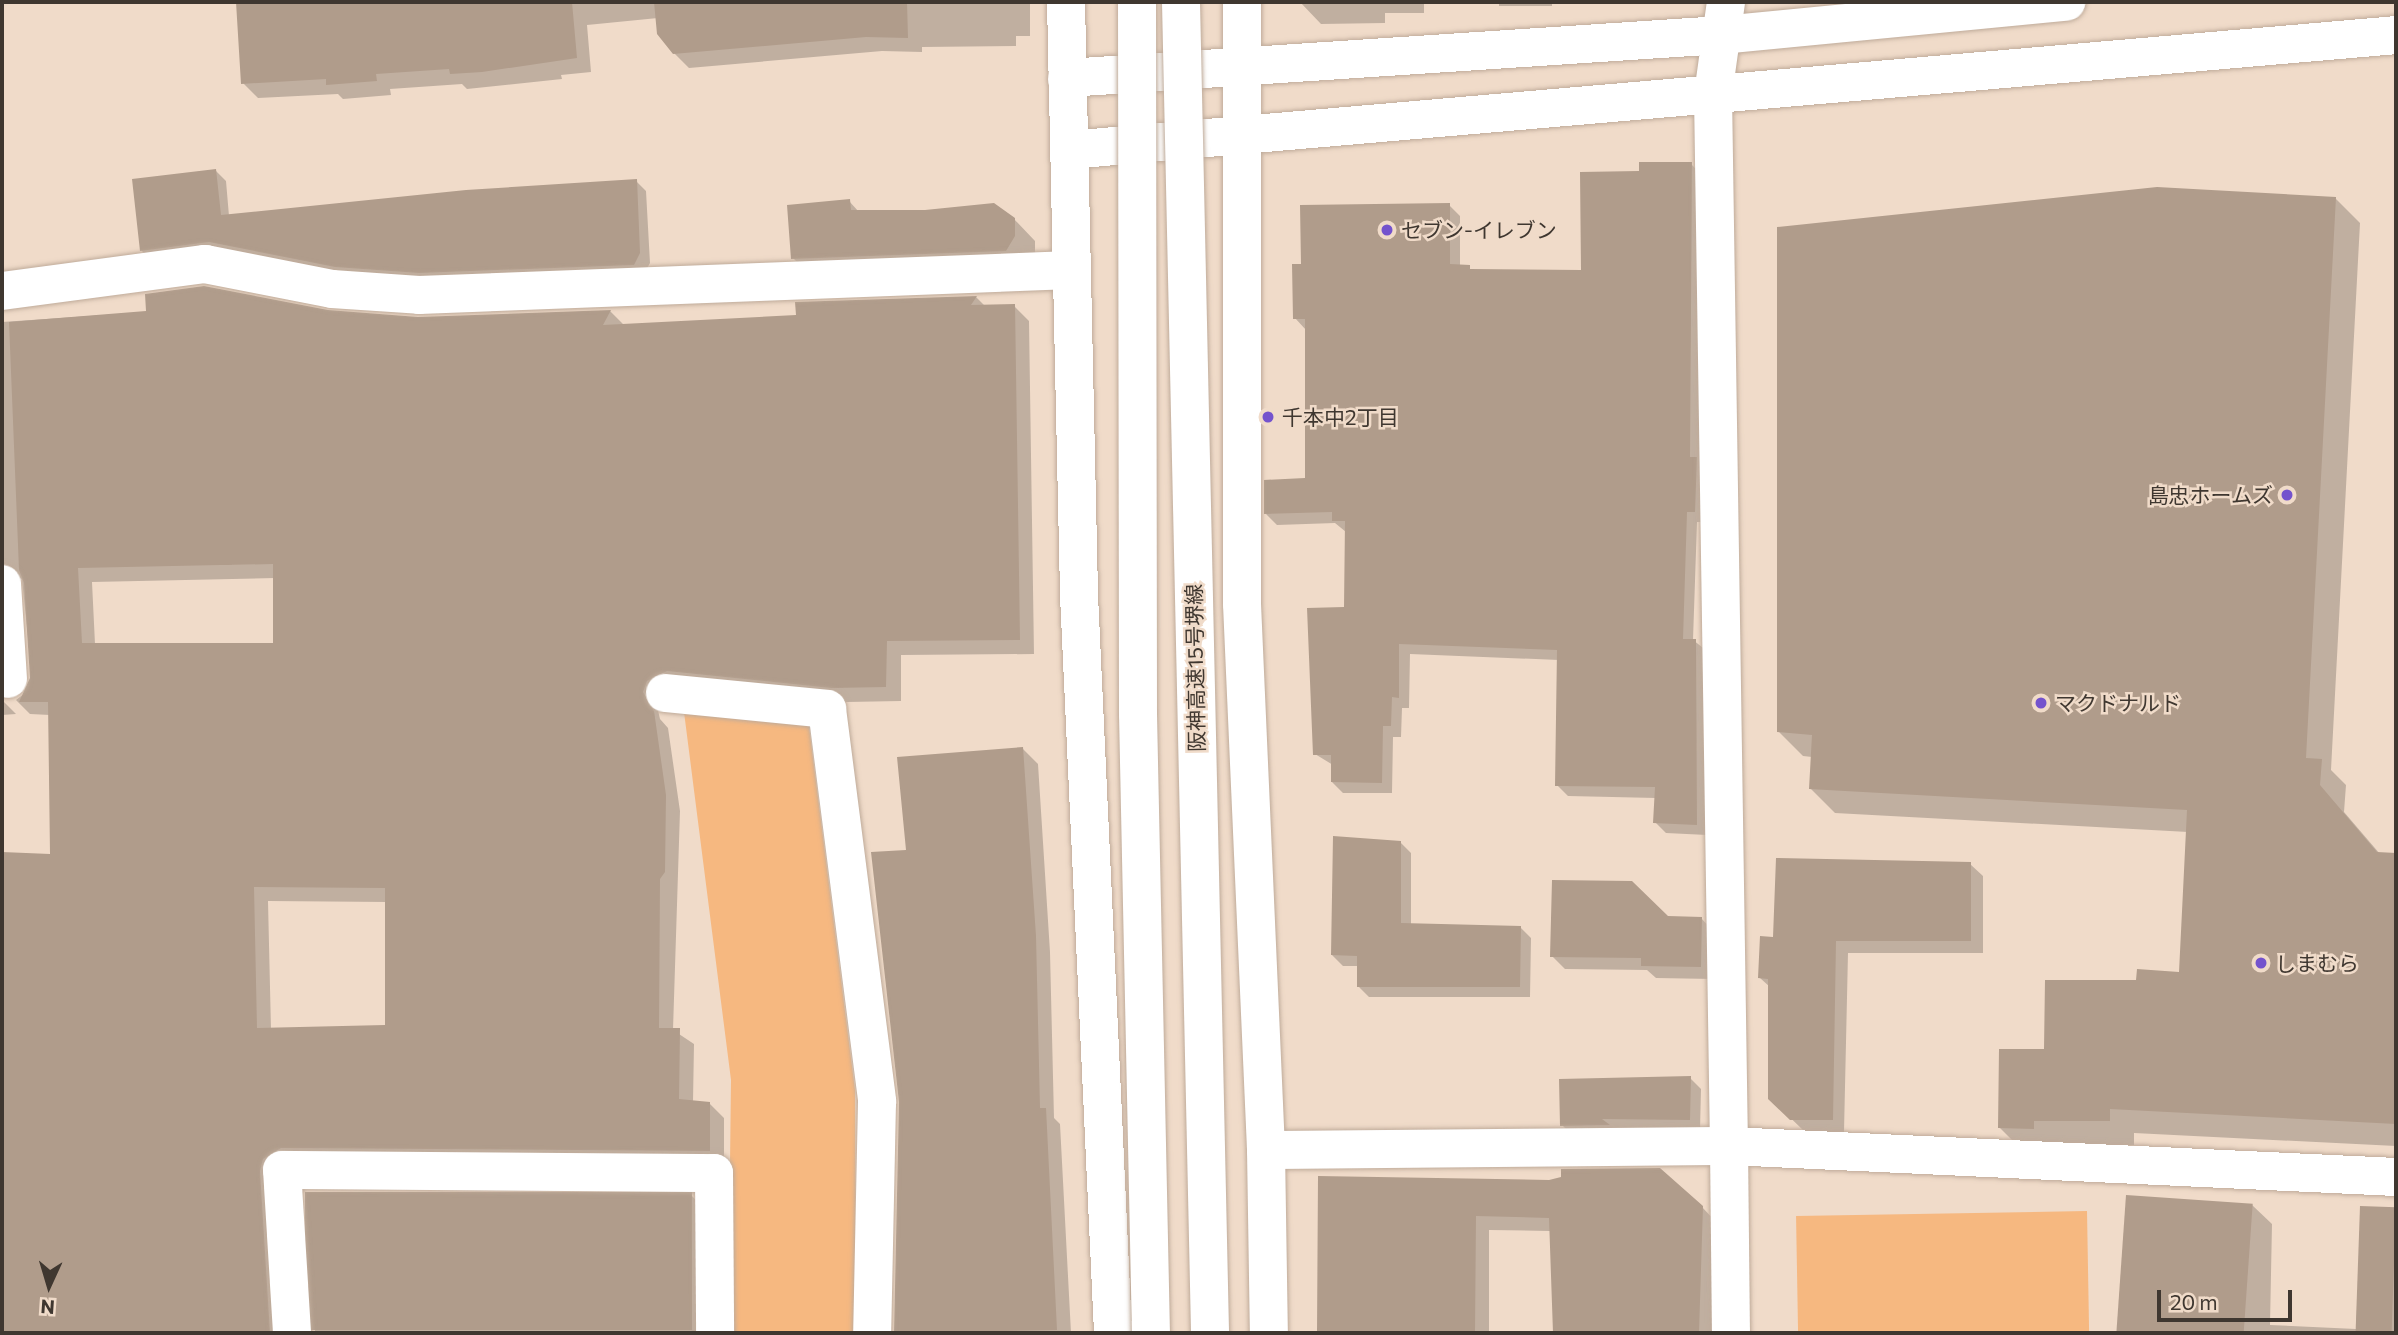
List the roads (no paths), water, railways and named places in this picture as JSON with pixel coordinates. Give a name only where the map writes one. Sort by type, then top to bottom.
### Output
[{"type":"main road","points":[[1066,2],[1079,595],[1113,1333]]},
{"type":"main road","points":[[1138,2],[1138,714],[1152,1333]]},
{"type":"main road","name":"阪神高速15号堺線","points":[[1181,2],[1210,1333]]},
{"type":"main road","points":[[1242,2],[1242,604],[1266,1150],[1269,1333]]},
{"type":"main road","points":[[1067,78],[1241,67],[1723,18],[2066,2]]},
{"type":"main road","points":[[1723,18],[1713,94],[1731,1333]]},
{"type":"main road","points":[[1069,150],[2396,35]]},
{"type":"main road","points":[[2,291],[205,264],[332,289],[419,295],[1072,270]]},
{"type":"main road","points":[[2,584],[8,678]]},
{"type":"main road","points":[[665,693],[827,709],[877,1102],[872,1333]]},
{"type":"main road","points":[[1266,1150],[1729,1146],[2396,1177]]},
{"type":"main road","points":[[292,1333],[282,1170],[715,1173],[715,1333]]},
{"type":"place","name":"セブン-イレブン","points":[[1387,230]]},
{"type":"place","name":"千本中2丁目","points":[[1268,417]]},
{"type":"place","name":"島忠ホームズ","points":[[2287,495]]},
{"type":"place","name":"マクドナルド","points":[[2041,703]]},
{"type":"place","name":"しまむら","points":[[2261,963]]}]
